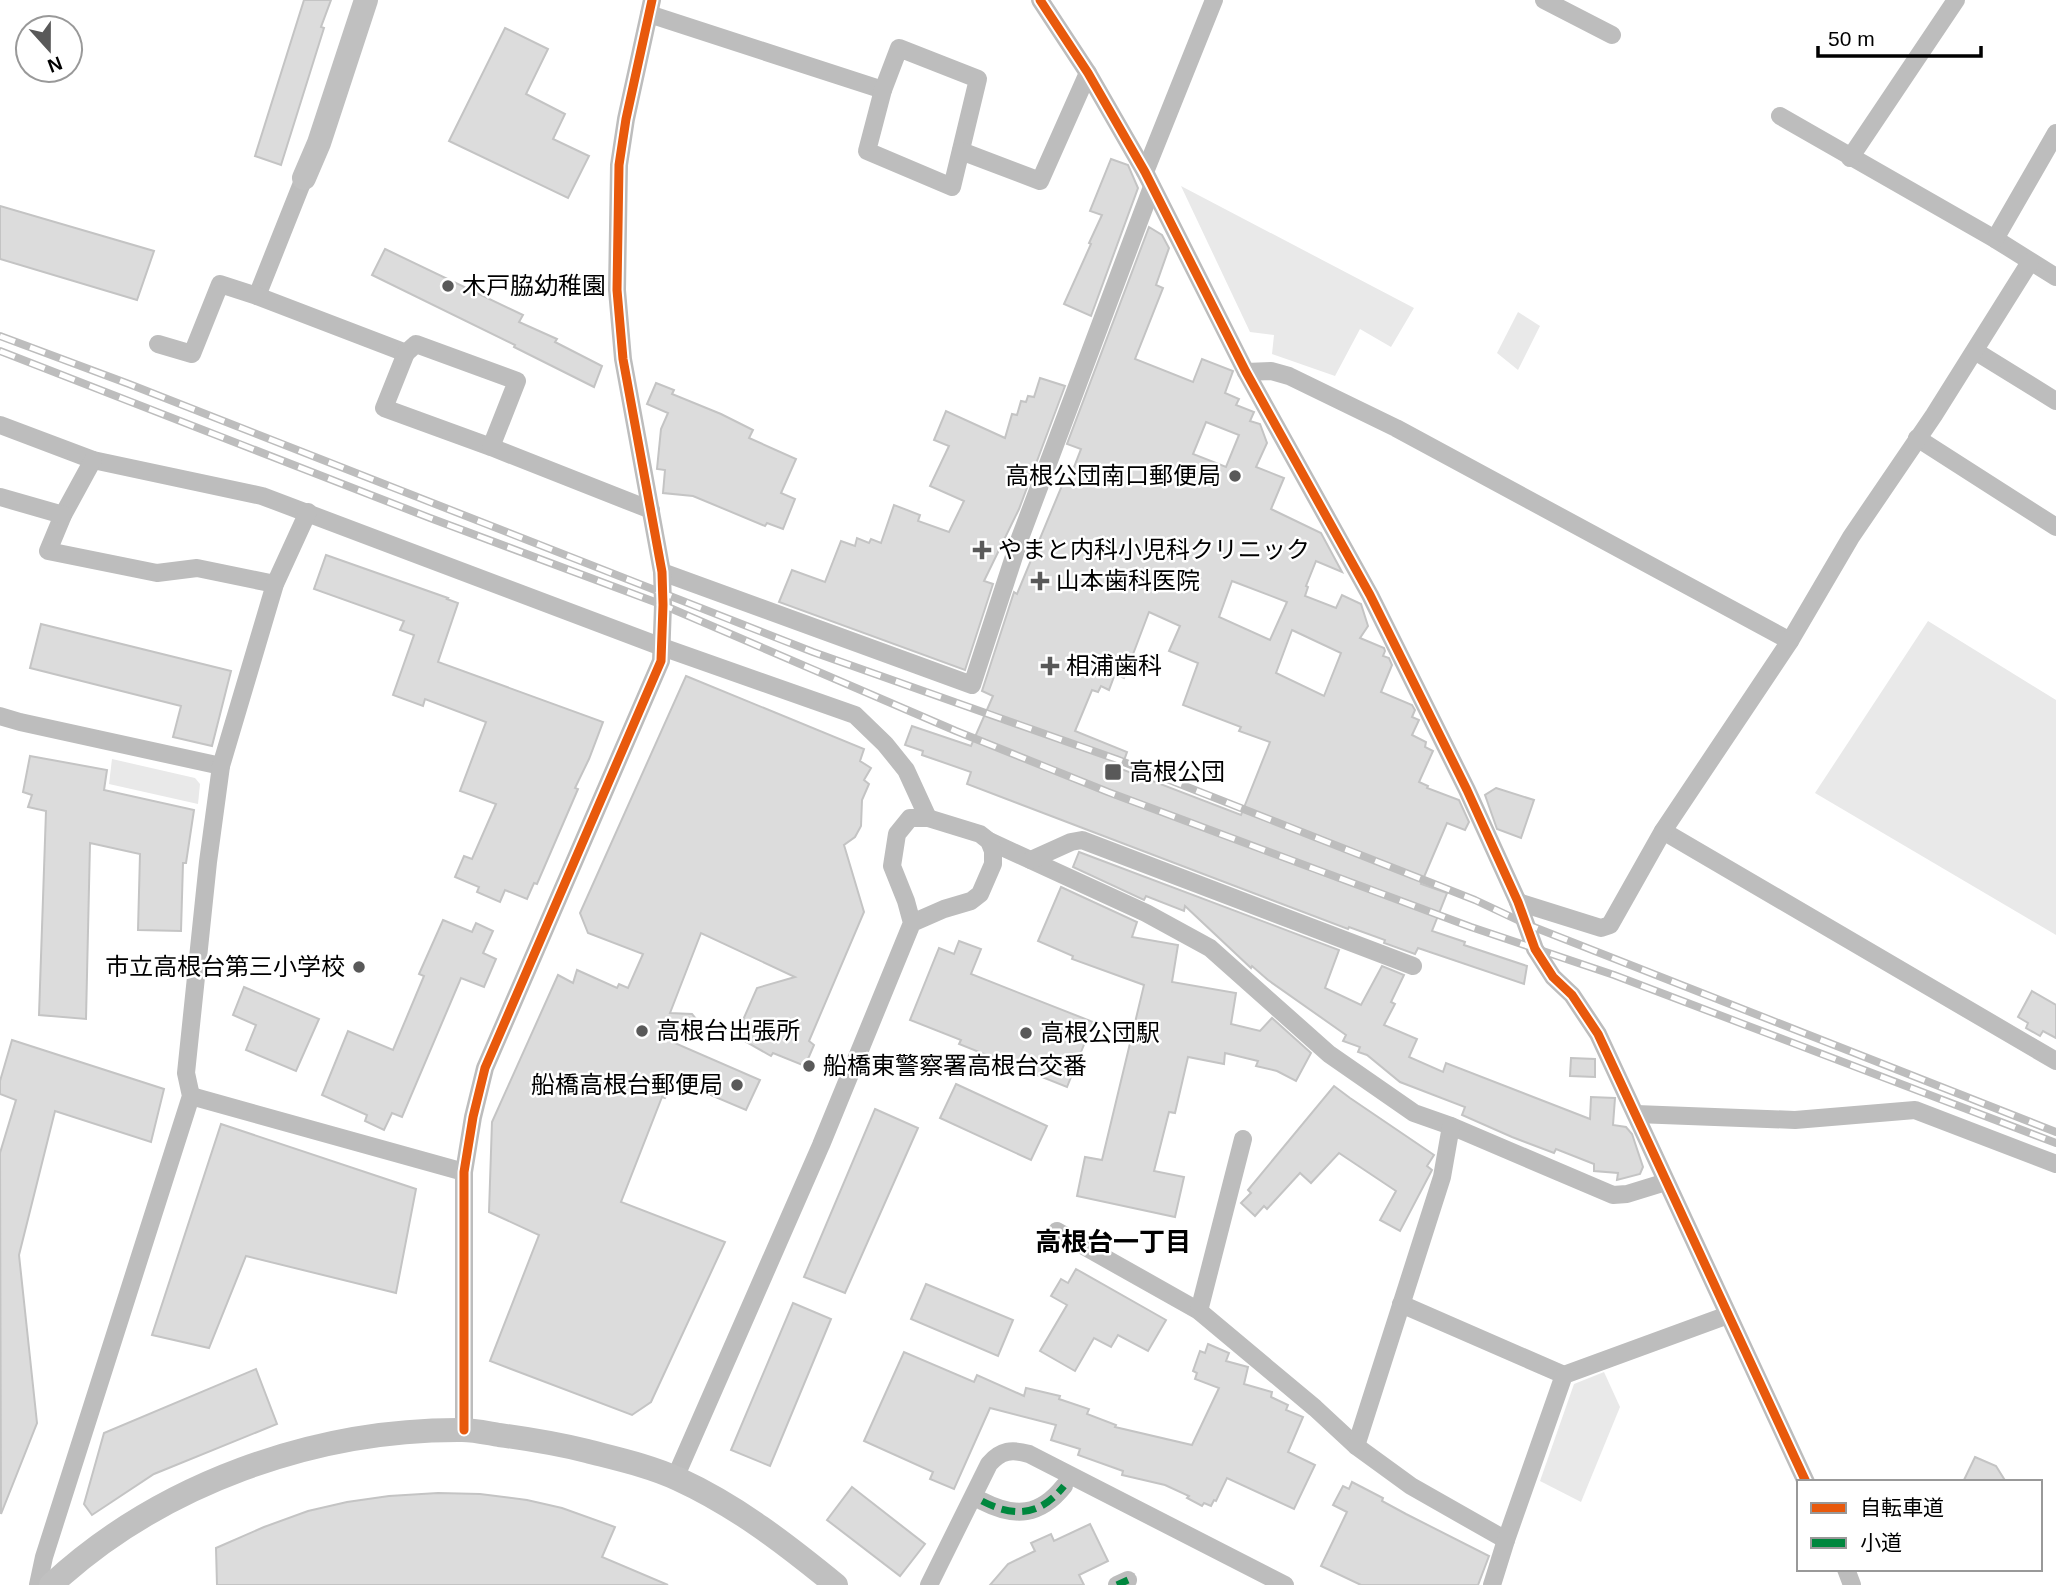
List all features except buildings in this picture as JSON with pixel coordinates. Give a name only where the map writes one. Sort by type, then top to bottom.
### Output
[{"type":"street","points":[[257,296],[318,143],[366,0]]},
{"type":"street","points":[[1040,0],[1088,73],[1148,179],[1245,372],[1370,595],[1467,790],[1518,902],[1535,949],[1553,977],[1572,995],[1598,1034],[1805,1480]]},
{"type":"street","points":[[662,572],[972,685],[1020,538],[1214,0]]},
{"type":"street","points":[[1544,0],[1612,35]]},
{"type":"street","points":[[1850,158],[1956,0]]},
{"type":"street","points":[[464,1430],[464,1172],[472,1118],[485,1068],[661,661],[662,572],[622,359],[616,242],[619,165],[624,131],[651,7],[883,90]]},
{"type":"street","points":[[899,48],[978,79],[961,151],[952,187],[867,151],[883,90],[899,48]]},
{"type":"street","points":[[961,151],[1040,181],[1088,73]]},
{"type":"street","points":[[1780,117],[1995,239],[2056,278]]},
{"type":"street","points":[[1995,239],[2056,133]]},
{"type":"street","points":[[1518,902],[1601,928],[1610,925],[1663,831],[1790,641],[1851,537],[1975,351],[2030,262]]},
{"type":"street","points":[[158,344],[192,354],[220,284],[406,353]]},
{"type":"street","points":[[491,447],[517,381],[416,344],[406,353],[384,408],[651,510]]},
{"type":"street","points":[[1975,351],[2056,401]]},
{"type":"street","points":[[1245,372],[1272,370],[1289,376],[1396,428],[1790,641]]},
{"type":"street","points":[[0,425],[93,460],[262,496],[662,647],[855,715],[885,744],[906,770],[919,818]]},
{"type":"street","points":[[1917,438],[2056,527]]},
{"type":"street","points":[[93,460],[63,515],[48,551],[158,573],[197,568],[275,584]]},
{"type":"street","points":[[0,497],[63,515]]},
{"type":"street","points":[[38,1585],[44,1557],[191,1096],[186,1073],[221,765],[275,584],[308,512]]},
{"type":"street","points":[[0,716],[221,765]]},
{"type":"street","points":[[919,818],[980,834],[989,841],[1146,913],[1210,948],[1329,1054],[1414,1113],[1613,1195],[1627,1194],[1666,1182]]},
{"type":"street","points":[[675,1478],[821,1145],[912,923],[892,866],[897,834],[919,818]]},
{"type":"street","points":[[1663,831],[2056,1061]]},
{"type":"street","points":[[1031,860],[1071,842],[1082,840],[1413,966]]},
{"type":"street","points":[[912,923],[971,901],[981,894],[993,864],[993,851],[989,841]]},
{"type":"street","points":[[906,901],[924,907],[944,909]]},
{"type":"street","points":[[191,1096],[464,1172]]},
{"type":"street","points":[[1636,1114],[1795,1119],[1915,1110],[2056,1164]]},
{"type":"street","points":[[1356,1446],[1442,1177],[1451,1126]]},
{"type":"street","points":[[1199,1311],[1243,1139]]},
{"type":"street","points":[[1057,1231],[1199,1311],[1356,1446],[1411,1486],[1506,1540]]},
{"type":"street","points":[[1401,1304],[1564,1375],[1728,1315]]},
{"type":"street","points":[[1492,1585],[1564,1375]]},
{"type":"street","points":[[51,1585],[110,1537],[144,1516],[182,1494],[250,1466],[342,1440],[374,1435],[464,1430],[558,1444],[632,1462],[675,1478],[706,1492],[761,1526],[836,1585]]},
{"type":"street","points":[[929,1585],[989,1464],[1003,1452],[1016,1450],[1029,1454],[1286,1585]]},
{"type":"street","points":[[982,1501],[1009,1512],[1034,1510],[1056,1496],[1063,1486]]},
{"type":"shaded area","points":[[1181,186],[1414,308],[1391,347],[1360,329],[1335,376],[1272,354],[1274,335],[1250,332]]},
{"type":"shaded area","points":[[1518,312],[1540,326],[1518,370],[1497,353]]},
{"type":"shaded area","points":[[1928,621],[2056,700],[2056,935],[1815,793]]},
{"type":"shaded area","points":[[112,759],[195,778],[200,784],[198,804],[109,784]]},
{"type":"shaded area","points":[[1604,1372],[1620,1407],[1581,1502],[1540,1481],[1574,1384]]},
{"type":"railway","points":[[0,336],[813,652],[1116,759],[1475,900],[1526,924],[2056,1132]]},
{"type":"railway","points":[[0,351],[430,518],[663,605],[956,731],[1108,792],[1471,927],[1614,975],[2056,1143]]},
{"type":"marked path","points":[[982,1501],[1005,1510],[1026,1511],[1046,1503],[1064,1486]]},
{"type":"marked path","points":[[1117,1585],[1128,1580]]},
{"type":"cycle path","points":[[464,1430],[464,1172],[485,1068],[661,661],[662,572],[623,359],[617,290],[619,165],[626,119],[652,0]]},
{"type":"cycle path","points":[[1040,0],[1088,73],[1145,172],[1246,372],[1370,595],[1467,790],[1518,902],[1535,949],[1553,977],[1572,995],[1598,1034],[1805,1480]]},
{"type":"place","name":"木戸脇幼稚園","points":[[448,286]]},
{"type":"place","name":"高根公団南口郵便局","points":[[1235,476]]},
{"type":"place","name":"やまと内科小児科クリニック","points":[[982,550]]},
{"type":"place","name":"山本歯科医院","points":[[1040,581]]},
{"type":"place","name":"相浦歯科","points":[[1050,666]]},
{"type":"place","name":"高根公団","points":[[1113,772]]},
{"type":"place","name":"市立高根台第三小学校","points":[[359,967]]},
{"type":"place","name":"高根台出張所","points":[[642,1031]]},
{"type":"place","name":"高根公団駅","points":[[1026,1033]]},
{"type":"place","name":"船橋東警察署高根台交番","points":[[809,1066]]},
{"type":"place","name":"船橋高根台郵便局","points":[[737,1085]]},
{"type":"district","name":"高根台一丁目","points":[[1113,1242]]}]
